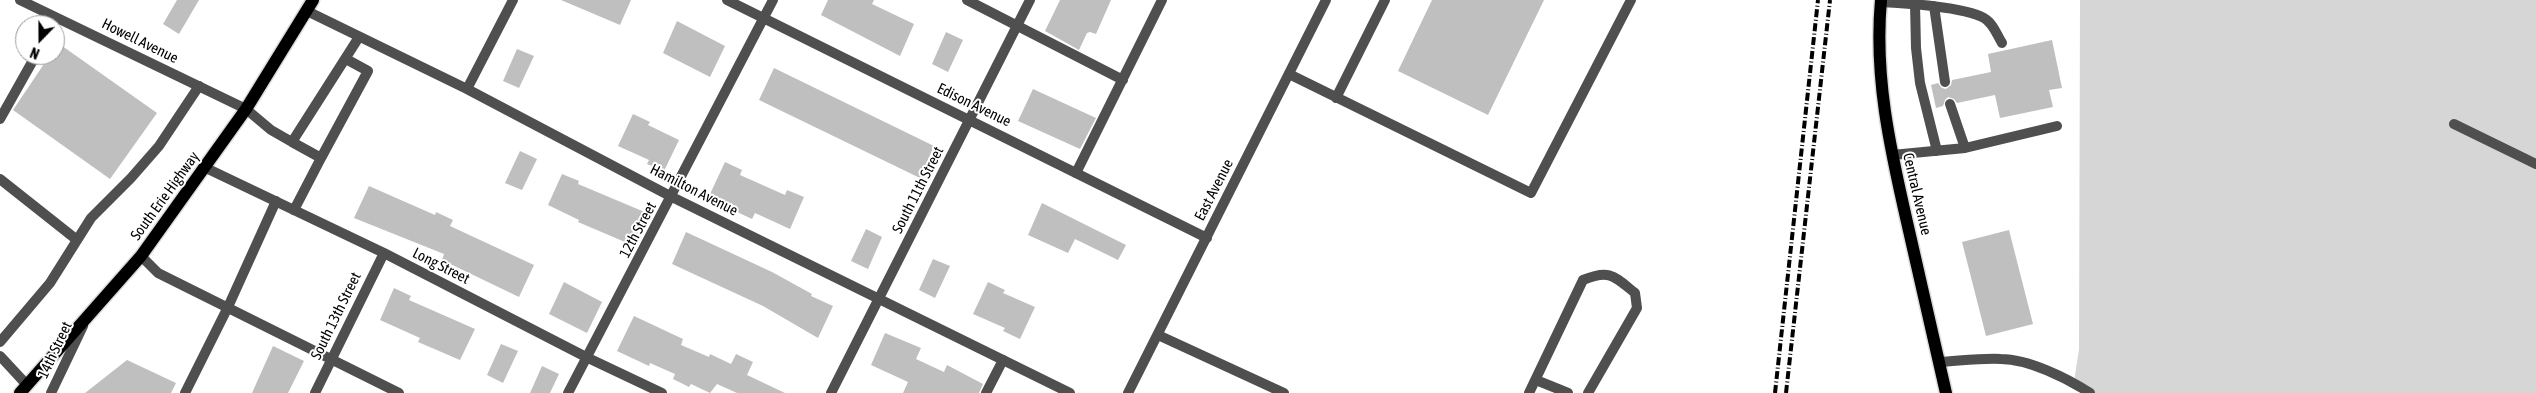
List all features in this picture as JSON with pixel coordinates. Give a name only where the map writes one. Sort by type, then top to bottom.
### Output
[{"type":"main road","name":"Central Avenue","points":[[1881,1],[1879,76],[1892,155],[1946,393]]},
{"type":"main road","name":"South Erie Highway","points":[[24,389],[141,256],[206,168],[246,109],[310,6]]},
{"type":"street","name":"Howell Avenue","points":[[20,0],[45,15]]},
{"type":"street","points":[[468,89],[513,0]]},
{"type":"street","name":"Edison Avenue","points":[[727,0],[1207,238]]},
{"type":"street","name":"12th Street","points":[[568,393],[773,0]]},
{"type":"street","points":[[967,0],[1123,80]]},
{"type":"street","name":"South 11th Street","points":[[831,393],[1030,0]]},
{"type":"street","points":[[1076,173],[1162,0]]},
{"type":"street","name":"East Avenue","points":[[1128,393],[1326,0]]},
{"type":"street","points":[[1336,98],[1385,0]]},
{"type":"street","points":[[1289,74],[1531,193],[1631,0]]},
{"type":"street","points":[[1881,1],[1934,6],[1984,18],[1991,24],[2002,43]]},
{"type":"street","points":[[1915,4],[1916,48],[1920,83],[1937,151]]},
{"type":"street","name":"Hamilton Avenue","points":[[310,6],[360,37],[468,89],[672,196],[1070,393]]},
{"type":"street","points":[[1934,6],[1945,82]]},
{"type":"street","name":"Howell Avenue","points":[[65,26],[246,109],[271,130],[321,158]]},
{"type":"street","points":[[292,142],[360,37]]},
{"type":"street","points":[[294,210],[368,71],[346,59]]},
{"type":"street","points":[[0,119],[30,65]]},
{"type":"street","points":[[0,342],[50,283],[91,218],[131,178],[158,146],[199,86]]},
{"type":"street","points":[[1950,104],[1965,148]]},
{"type":"street","points":[[2454,124],[2536,164]]},
{"type":"street","points":[[1892,155],[1965,148],[2057,126]]},
{"type":"street","name":"Long Street","points":[[206,168],[384,253],[586,358],[662,393]]},
{"type":"street","points":[[0,179],[77,240]]},
{"type":"street","points":[[185,393],[228,307],[276,201]]},
{"type":"street","name":"South 13th Street","points":[[315,393],[384,253]]},
{"type":"street","points":[[141,256],[158,272],[399,393]]},
{"type":"street","points":[[1529,393],[1583,280],[1599,274],[1614,277],[1635,293],[1637,308],[1588,393]]},
{"type":"street","name":"14th Street","points":[[51,393],[85,320]]},
{"type":"street","points":[[1158,335],[1284,393]]},
{"type":"street","points":[[0,356],[24,389]]},
{"type":"street","points":[[1939,362],[2002,358],[2038,368],[2074,382],[2090,393]]},
{"type":"street","points":[[986,393],[1003,360]]},
{"type":"street","points":[[1536,380],[1568,393]]},
{"type":"shaded area","points":[[2080,0],[2536,0],[2536,393],[2090,393],[2074,382],[2079,349]]},
{"type":"building","points":[[177,0],[199,0],[179,34],[163,24]]},
{"type":"building","points":[[561,0],[631,0],[620,25]]},
{"type":"building","points":[[828,0],[874,0],[872,4],[914,24],[900,56],[821,15]]},
{"type":"building","points":[[1060,0],[1111,0],[1096,34],[1087,33],[1079,50],[1045,31]]},
{"type":"building","points":[[1432,0],[1544,0],[1488,115],[1398,71]]},
{"type":"building","points":[[677,21],[725,46],[710,77],[663,53]]},
{"type":"building","points":[[946,32],[963,40],[948,72],[932,64]]},
{"type":"building","points":[[2052,40],[2062,88],[2049,90],[2053,107],[2000,118],[1995,95],[1957,103],[1954,99],[1948,97],[1943,106],[1936,108],[1931,85],[1938,83],[1942,88],[1946,89],[1951,85],[1952,80],[1991,72],[1988,54]]},
{"type":"building","points":[[65,48],[157,113],[110,179],[13,110],[43,65],[65,65]]},
{"type":"building","points":[[517,49],[534,56],[519,88],[503,81]]},
{"type":"building","points":[[774,68],[934,146],[920,178],[759,100]]},
{"type":"building","points":[[1033,89],[1096,118],[1080,149],[1018,121]]},
{"type":"building","points":[[633,114],[650,122],[648,125],[679,140],[664,171],[647,164],[649,160],[618,146]]},
{"type":"building","points":[[520,151],[537,159],[522,190],[505,183]]},
{"type":"building","points":[[725,162],[742,170],[740,175],[785,195],[787,190],[804,197],[790,229],[755,213],[752,219],[735,211],[737,207],[710,194]]},
{"type":"building","points":[[562,174],[579,181],[578,184],[647,213],[632,245],[578,222],[579,220],[548,205]]},
{"type":"building","points":[[369,186],[435,215],[436,212],[453,220],[450,226],[534,265],[519,297],[442,260],[444,254],[354,218]]},
{"type":"building","points":[[1042,203],[1126,245],[1118,260],[1075,239],[1068,253],[1028,235]]},
{"type":"building","points":[[866,229],[882,237],[868,269],[851,261]]},
{"type":"building","points":[[2009,230],[2033,324],[1986,336],[1962,242]]},
{"type":"building","points":[[686,232],[772,272],[812,294],[811,296],[833,306],[818,338],[763,306],[672,264]]},
{"type":"building","points":[[933,259],[950,266],[935,298],[919,290]]},
{"type":"building","points":[[564,282],[602,302],[587,333],[549,314]]},
{"type":"building","points":[[988,282],[1005,290],[1003,293],[1035,307],[1020,339],[1003,331],[1005,328],[973,314]]},
{"type":"building","points":[[394,288],[411,296],[409,300],[475,329],[460,360],[418,342],[420,338],[380,320]]},
{"type":"building","points":[[634,316],[683,339],[681,345],[709,357],[710,354],[731,364],[736,354],[753,362],[747,375],[785,393],[737,393],[717,384],[710,393],[691,384],[689,387],[673,379],[675,374],[650,363],[649,366],[617,351]]},
{"type":"building","points":[[885,333],[921,348],[916,359],[944,372],[947,365],[983,384],[979,393],[903,393],[908,382],[871,365]]},
{"type":"building","points":[[501,344],[518,351],[503,383],[487,375]]},
{"type":"building","points":[[273,346],[304,361],[288,393],[252,393]]},
{"type":"building","points":[[127,360],[176,383],[171,393],[85,393]]},
{"type":"building","points":[[542,366],[559,374],[550,393],[530,393]]},
{"type":"railway","points":[[1775,393],[1818,0]]},
{"type":"railway","points":[[1786,393],[1830,0]]}]
